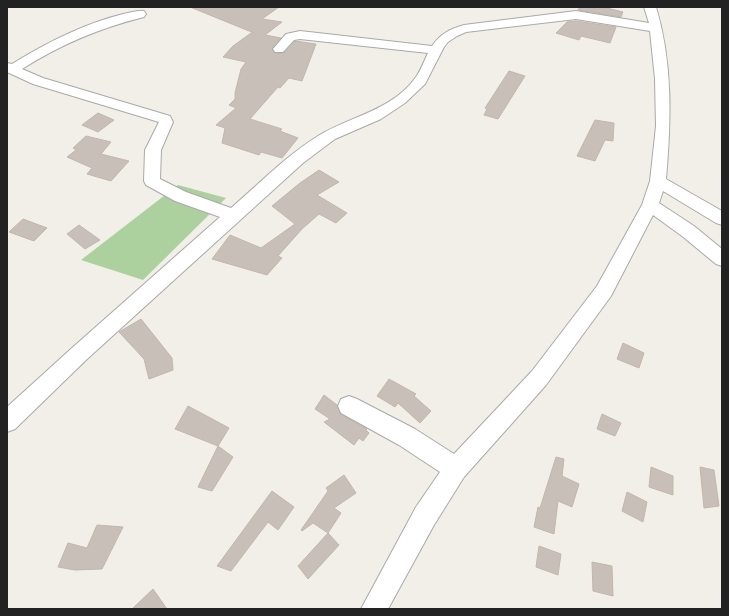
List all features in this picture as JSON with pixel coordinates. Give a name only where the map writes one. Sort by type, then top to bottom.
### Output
[{"type":"street","points":[[374,609],[425,516],[456,469],[539,378],[599,297],[650,205],[658,181],[663,126],[662,79],[656,28],[650,7]]},
{"type":"street","points":[[10,68],[57,42],[80,32],[140,14]]},
{"type":"street","points":[[7,422],[78,354],[284,169],[336,132],[376,116],[414,88],[424,74],[443,38],[452,32],[567,15],[586,16],[656,28]]},
{"type":"street","points":[[279,49],[290,37],[300,35],[436,50]]},
{"type":"street","points":[[10,68],[38,80],[165,119],[166,122],[153,150],[152,181],[177,194],[232,215]]},
{"type":"street","points":[[658,181],[722,219]]},
{"type":"street","points":[[650,205],[688,230],[722,259]]},
{"type":"street","points":[[349,406],[407,437],[456,469]]},
{"type":"green space","points":[[178,185],[226,198],[143,280],[81,260]]},
{"type":"building","points":[[190,7],[279,7],[262,19],[282,22],[265,35],[281,38],[272,48],[274,53],[284,53],[295,41],[316,44],[302,81],[289,78],[280,88],[278,87],[250,119],[282,129],[280,131],[298,138],[282,158],[261,152],[259,155],[222,143],[225,128],[216,125],[236,108],[229,105],[235,99],[241,69],[246,62],[223,57],[233,46],[251,33],[254,33]]},
{"type":"building","points":[[580,7],[603,7],[623,12],[621,17],[578,10]]},
{"type":"building","points":[[576,21],[616,27],[610,43],[581,36],[579,40],[556,33],[567,22]]},
{"type":"building","points":[[509,71],[525,76],[498,119],[484,115],[487,109],[485,108]]},
{"type":"building","points":[[98,113],[114,120],[98,132],[82,125]]},
{"type":"building","points":[[595,120],[614,123],[613,141],[605,140],[595,161],[577,156]]},
{"type":"building","points":[[86,136],[111,142],[101,154],[129,161],[111,181],[87,174],[92,168],[67,157],[76,150],[73,148]]},
{"type":"building","points":[[319,170],[339,182],[317,195],[347,213],[336,223],[319,214],[302,229],[278,256],[282,258],[267,275],[212,259],[230,235],[261,248],[295,224],[272,206],[300,183]]},
{"type":"building","points":[[23,219],[47,228],[34,241],[9,232]]},
{"type":"building","points":[[79,225],[100,240],[85,249],[67,234]]},
{"type":"building","points":[[141,319],[172,358],[173,370],[149,379],[144,359],[119,332]]},
{"type":"building","points":[[623,343],[644,353],[639,368],[617,359]]},
{"type":"building","points":[[389,379],[416,394],[414,396],[431,411],[420,423],[398,403],[395,407],[377,396]]},
{"type":"building","points":[[324,395],[337,405],[340,414],[367,429],[366,430],[369,433],[363,441],[359,438],[354,445],[324,422],[330,419],[315,409]]},
{"type":"building","points":[[188,406],[229,428],[218,446],[175,429]]},
{"type":"building","points":[[602,414],[621,423],[615,436],[597,429]]},
{"type":"building","points":[[218,446],[233,457],[212,491],[198,487]]},
{"type":"building","points":[[556,457],[564,459],[562,476],[579,484],[572,507],[558,501],[554,534],[534,527],[538,507],[540,508]]},
{"type":"building","points":[[651,467],[673,476],[673,495],[649,487]]},
{"type":"building","points":[[700,467],[714,470],[719,506],[704,508]]},
{"type":"building","points":[[344,475],[356,493],[334,508],[341,513],[328,533],[313,523],[302,531],[301,530],[328,491],[326,488]]},
{"type":"building","points":[[272,491],[294,507],[278,530],[268,522],[231,571],[217,566]]},
{"type":"building","points":[[627,492],[647,502],[643,522],[622,511]]},
{"type":"building","points":[[97,525],[123,527],[102,569],[75,570],[58,567],[68,543],[87,548]]},
{"type":"building","points":[[328,533],[339,545],[308,579],[298,566]]},
{"type":"building","points":[[539,546],[561,554],[558,575],[536,567]]},
{"type":"building","points":[[592,562],[612,566],[613,596],[593,591]]},
{"type":"building","points":[[153,589],[167,609],[132,609]]}]
